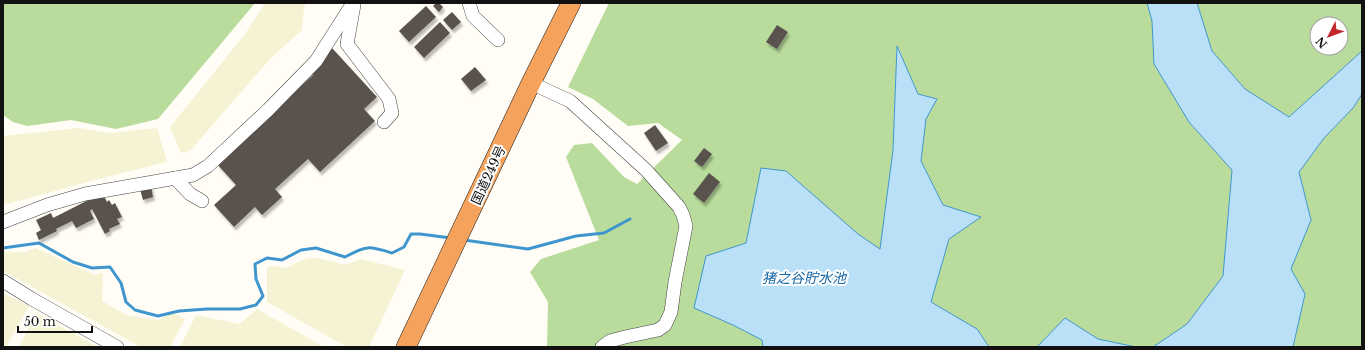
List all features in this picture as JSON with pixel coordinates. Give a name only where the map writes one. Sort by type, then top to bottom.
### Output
[{"type":"highway","name":"国道249号","points":[[406,347],[531,83],[571,3]]},
{"type":"street","points":[[353,3],[347,44],[389,99],[392,113],[384,122]]},
{"type":"street","points":[[3,222],[47,204],[85,194],[193,175],[208,166],[268,110],[316,61],[353,3]]},
{"type":"street","points":[[469,3],[473,16],[498,40]]},
{"type":"street","points":[[531,83],[570,101],[646,170],[679,207],[686,226],[675,282],[671,312],[665,325],[658,330],[610,341],[602,347]]},
{"type":"street","points":[[175,178],[190,194],[202,201]]},
{"type":"street","points":[[3,281],[117,347]]},
{"type":"shaded area","points":[[265,3],[307,3],[304,7],[302,30],[270,59],[190,151],[181,153],[170,127],[245,34]]},
{"type":"shaded area","points":[[79,128],[109,133],[157,128],[167,162],[3,205],[3,136]]},
{"type":"shaded area","points":[[35,248],[95,275],[103,273],[102,301],[126,315],[158,320],[173,313],[185,319],[170,347],[141,347],[3,271],[3,252],[26,252]]},
{"type":"shaded area","points":[[308,258],[317,258],[344,265],[361,259],[405,270],[369,347],[347,347],[267,302],[267,267],[277,266],[287,268]]},
{"type":"shaded area","points":[[3,293],[29,306],[6,347],[3,347]]},
{"type":"shaded area","points":[[257,309],[324,347],[180,347],[196,315],[240,324]]},
{"type":"shaded area","points":[[36,313],[98,347],[19,347]]},
{"type":"green space","points":[[3,3],[255,3],[158,119],[116,129],[71,120],[27,126],[13,122],[3,115]]},
{"type":"green space","points":[[609,3],[1147,3],[1152,21],[1155,64],[1189,122],[1232,170],[1223,276],[1187,324],[1153,347],[1136,347],[1098,339],[1065,318],[1037,347],[989,347],[977,329],[931,302],[949,239],[943,205],[921,161],[926,119],[937,99],[918,94],[897,47],[893,150],[880,250],[762,168],[746,244],[733,325],[762,340],[763,347],[547,347],[548,302],[530,272],[541,259],[599,240],[566,157],[574,145],[592,143],[624,177],[637,184],[682,140],[658,123],[628,126],[593,99],[568,87]]},
{"type":"green space","points":[[1197,3],[1362,3],[1362,51],[1289,117],[1245,89],[1212,51]]},
{"type":"green space","points":[[1362,94],[1362,347],[1293,347],[1305,294],[1291,269],[1311,220],[1299,172],[1324,138],[1353,108]]},
{"type":"water","points":[[1147,3],[1197,3],[1212,51],[1245,89],[1289,117],[1362,51],[1362,94],[1353,108],[1324,138],[1299,172],[1311,220],[1291,269],[1305,294],[1293,347],[1153,347],[1187,324],[1223,276],[1232,170],[1189,122],[1154,64],[1152,21]]},
{"type":"water","name":"猪之谷貯水池","points":[[897,46],[918,94],[937,99],[926,119],[921,161],[943,205],[981,217],[949,239],[931,302],[977,329],[989,347],[763,347],[762,340],[733,325],[694,308],[706,256],[746,243],[761,168],[786,171],[858,234],[880,249],[893,150]]},
{"type":"water","points":[[1065,318],[1098,339],[1136,347],[1037,347]]},
{"type":"building","points":[[436,3],[439,3],[443,7],[439,12],[433,6]]},
{"type":"building","points":[[426,6],[436,17],[409,42],[399,31]]},
{"type":"building","points":[[452,12],[461,22],[452,30],[443,20]]},
{"type":"building","points":[[440,22],[450,33],[424,58],[414,47]]},
{"type":"building","points":[[777,25],[788,32],[777,49],[766,42]]},
{"type":"building","points":[[332,48],[377,97],[364,109],[375,121],[320,172],[308,159],[275,189],[282,197],[262,215],[255,207],[234,227],[214,205],[236,185],[217,164],[313,75],[309,70]]},
{"type":"building","points":[[475,67],[486,80],[471,91],[461,79]]},
{"type":"building","points":[[655,125],[668,143],[656,151],[644,133]]},
{"type":"building","points":[[704,148],[712,154],[702,167],[694,161]]},
{"type":"building","points":[[709,173],[720,182],[704,203],[693,194]]},
{"type":"building","points":[[151,186],[153,197],[143,200],[140,189]]},
{"type":"building","points":[[102,193],[107,202],[109,200],[112,205],[115,203],[122,217],[117,219],[120,224],[109,229],[110,231],[105,234],[92,209],[90,211],[94,219],[76,228],[72,221],[39,240],[36,233],[41,230],[36,220],[51,213],[53,218]]},
{"type":"waterway","points":[[464,240],[528,249],[576,236],[604,233],[630,219]]},
{"type":"waterway","points":[[3,248],[39,243],[73,262],[92,268],[110,267],[121,283],[126,302],[135,310],[158,316],[179,311],[240,309],[256,305],[263,296],[256,279],[255,264],[267,258],[282,260],[301,250],[316,248],[345,257],[358,250],[368,248],[392,253],[404,247],[411,234],[451,238]]}]
